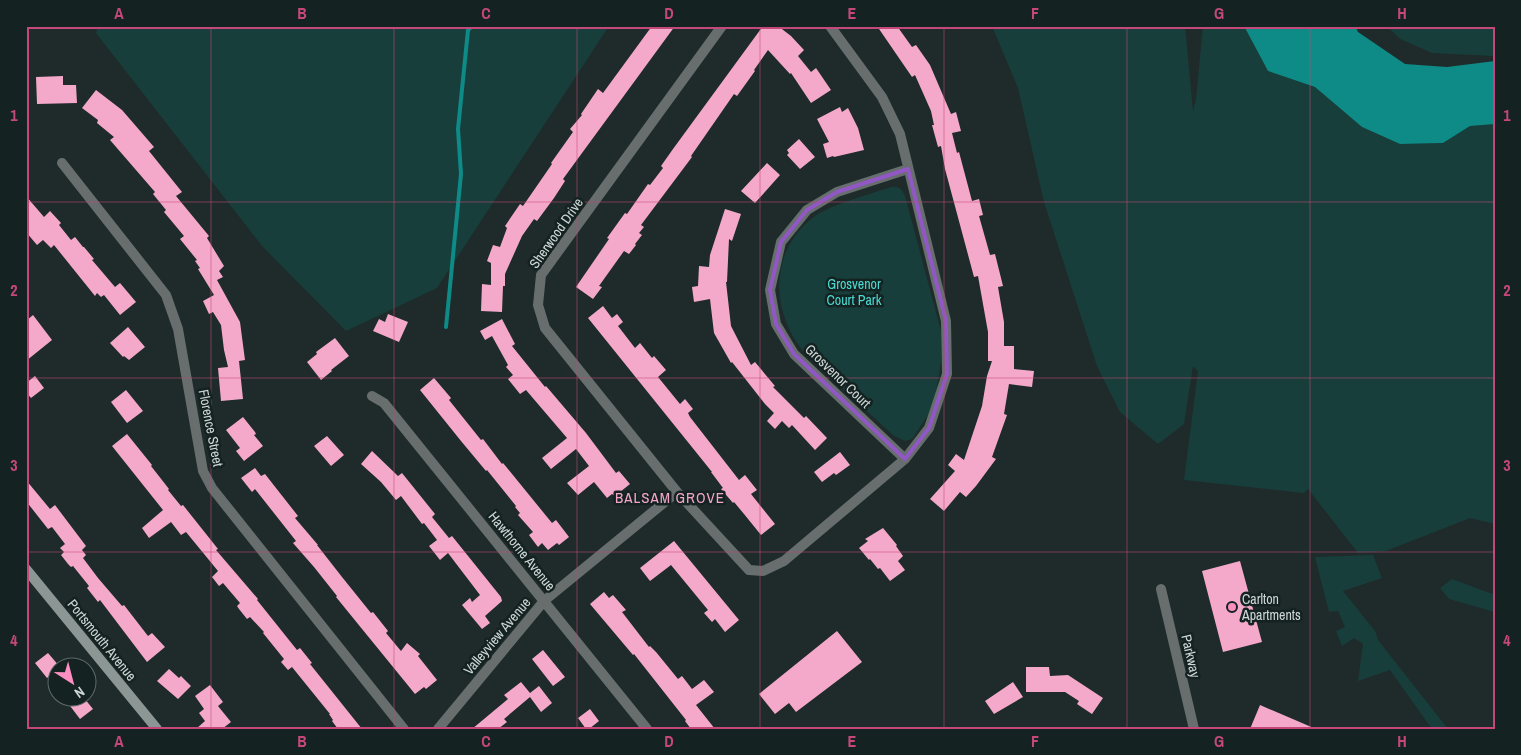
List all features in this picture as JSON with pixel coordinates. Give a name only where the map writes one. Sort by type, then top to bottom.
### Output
[{"type":"main road","name":"Portsmouth Avenue","points":[[26,569],[157,729]]},
{"type":"street","name":"Sherwood Drive","points":[[722,26],[541,275],[538,305],[545,328],[677,492],[749,570],[763,571],[784,560],[905,459]]},
{"type":"street","points":[[830,26],[882,97],[900,134],[946,322],[947,374],[929,428],[905,459]]},
{"type":"street","name":"Florence Street","points":[[62,162],[166,295],[178,329],[204,471],[212,488],[404,729]]},
{"type":"street","name":"Grosvenor Court","points":[[905,459],[794,354],[776,324],[770,290],[781,242],[807,210],[837,192],[908,169]]},
{"type":"street","name":"Hawthorne Avenue","points":[[372,396],[384,403],[647,729]]},
{"type":"street","name":"Valleyview Avenue","points":[[438,729],[544,601],[677,492]]},
{"type":"street","name":"Parkway","points":[[1161,589],[1194,729]]},
{"type":"highlighted area","points":[[908,169],[946,321],[947,374],[929,428],[905,459],[794,354],[776,324],[770,290],[781,242],[807,210],[837,192]]},
{"type":"green space","points":[[98,26],[609,26],[437,288],[346,331],[262,246],[96,33]]},
{"type":"green space","points":[[992,26],[1185,26],[1193,111],[1196,99],[1203,26],[1244,26],[1268,71],[1315,87],[1362,127],[1400,144],[1443,143],[1470,126],[1495,124],[1495,524],[1470,518],[1386,551],[1358,553],[1308,489],[1304,493],[1184,480],[1198,371],[1193,366],[1184,424],[1158,444],[1120,412],[1097,366],[1044,202],[1018,88]]},
{"type":"green space","points":[[1387,26],[1495,26],[1495,55],[1432,53],[1400,39]]},
{"type":"green space","name":"Grosvenor Court Park","points":[[891,187],[900,188],[905,196],[941,331],[941,362],[936,392],[928,415],[912,439],[905,441],[894,436],[810,359],[796,341],[787,323],[779,291],[783,260],[789,246],[798,232],[810,220],[837,205]]},
{"type":"green space","points":[[1373,555],[1382,578],[1343,591],[1375,631],[1378,640],[1448,729],[1432,729],[1390,670],[1358,681],[1363,644],[1354,638],[1342,646],[1336,631],[1345,627],[1338,611],[1329,612],[1315,557]]},
{"type":"green space","points":[[1452,579],[1495,595],[1495,612],[1449,599],[1440,588]]},
{"type":"water","points":[[1244,26],[1355,26],[1358,32],[1405,64],[1447,67],[1495,61],[1495,124],[1470,126],[1443,143],[1400,144],[1362,127],[1315,87],[1268,71]]},
{"type":"building","points":[[652,26],[675,26],[563,179],[565,181],[554,198],[537,221],[534,219],[522,236],[505,274],[502,312],[481,311],[482,284],[491,285],[491,263],[487,261],[493,245],[500,247],[507,228],[505,226],[520,204],[523,206],[552,164],[573,132],[570,129],[582,115],[598,89],[603,93]]},
{"type":"building","points":[[763,26],[778,26],[791,36],[804,50],[798,56],[811,72],[816,68],[831,90],[811,103],[791,73],[768,50],[737,96],[734,94],[692,157],[641,225],[644,227],[639,233],[642,235],[636,245],[629,254],[624,251],[599,286],[602,287],[593,299],[576,287],[609,239],[607,238],[648,184],[650,185],[663,168],[661,166]]},
{"type":"building","points":[[877,26],[897,26],[912,47],[916,45],[930,65],[951,114],[956,112],[961,131],[952,133],[957,153],[959,152],[972,201],[979,199],[983,215],[979,216],[990,255],[995,254],[1003,286],[998,287],[1004,322],[1004,346],[1014,346],[1014,369],[1034,371],[1032,387],[1009,384],[1004,414],[1007,415],[992,457],[996,459],[966,497],[960,492],[944,511],[930,499],[955,471],[948,465],[956,454],[964,460],[982,406],[987,376],[992,361],[988,361],[988,332],[978,276],[974,277],[945,169],[941,146],[938,147],[932,125],[934,125],[931,111],[915,75],[912,77]]},
{"type":"building","points":[[63,76],[63,85],[76,85],[77,103],[37,104],[36,77]]},
{"type":"building","points":[[96,90],[122,110],[154,147],[149,151],[182,192],[176,196],[209,236],[207,238],[224,266],[219,271],[223,277],[217,280],[240,322],[245,360],[239,361],[243,399],[221,401],[218,368],[228,367],[221,325],[213,312],[209,314],[203,301],[214,295],[198,269],[200,268],[195,261],[197,260],[180,239],[184,236],[164,212],[166,210],[153,194],[155,192],[110,140],[114,137],[97,123],[98,120],[82,108]]},
{"type":"building","points":[[840,107],[842,112],[848,108],[858,128],[864,150],[827,158],[823,144],[829,142],[817,119]]},
{"type":"building","points":[[799,139],[815,157],[800,169],[787,155],[789,153],[787,150]]},
{"type":"building","points":[[767,163],[780,175],[755,203],[741,191]]},
{"type":"building","points":[[26,196],[44,217],[50,211],[61,223],[59,225],[71,240],[75,237],[115,287],[120,283],[136,302],[120,315],[104,295],[101,297],[97,293],[95,296],[54,245],[51,248],[43,240],[37,245],[26,232]]},
{"type":"building","points":[[725,209],[741,214],[732,241],[729,239],[726,282],[731,326],[751,365],[755,362],[775,386],[773,387],[804,418],[806,416],[827,438],[815,450],[792,425],[789,428],[782,421],[775,429],[767,421],[774,413],[731,363],[714,333],[710,299],[694,302],[692,287],[698,286],[699,266],[709,267],[710,255]]},
{"type":"building","points":[[603,306],[612,318],[617,314],[623,322],[618,326],[635,348],[640,343],[652,358],[654,356],[666,370],[658,377],[680,404],[685,399],[693,409],[688,413],[690,417],[739,480],[745,475],[757,490],[751,494],[775,524],[761,535],[721,489],[723,488],[712,472],[588,318]]},
{"type":"building","points":[[388,314],[408,322],[399,342],[373,331],[379,319],[385,322]]},
{"type":"building","points":[[33,315],[52,340],[26,361],[26,321]]},
{"type":"building","points":[[502,319],[515,344],[512,346],[586,433],[616,473],[619,471],[630,484],[615,496],[612,494],[607,498],[594,482],[578,495],[567,483],[589,466],[576,449],[551,469],[542,458],[567,438],[526,390],[520,394],[508,379],[513,375],[506,367],[508,365],[492,336],[485,340],[480,331]]},
{"type":"building","points":[[128,327],[145,347],[129,360],[123,357],[110,343]]},
{"type":"building","points":[[335,338],[349,356],[321,380],[307,362],[317,354],[316,352]]},
{"type":"building","points":[[35,376],[44,388],[31,398],[26,392],[26,383]]},
{"type":"building","points":[[434,378],[481,440],[483,439],[552,523],[556,520],[569,537],[559,545],[557,543],[548,550],[542,543],[538,547],[529,535],[533,532],[518,515],[520,513],[516,506],[420,390]]},
{"type":"building","points":[[126,390],[143,411],[127,423],[111,402]]},
{"type":"building","points":[[243,417],[263,446],[244,461],[236,451],[240,448],[226,430]]},
{"type":"building","points":[[127,434],[152,465],[168,490],[181,506],[183,505],[218,549],[216,550],[258,599],[297,650],[300,648],[312,663],[310,664],[362,729],[338,729],[332,721],[330,714],[292,667],[288,670],[281,662],[284,659],[264,632],[250,617],[247,619],[239,609],[237,606],[240,603],[223,583],[219,586],[212,577],[218,571],[186,532],[181,535],[171,522],[149,538],[142,528],[163,510],[112,446]]},
{"type":"building","points":[[327,436],[344,455],[331,466],[314,446]]},
{"type":"building","points":[[372,451],[398,476],[402,473],[435,514],[432,517],[449,538],[452,536],[501,597],[502,601],[485,616],[490,623],[482,629],[462,605],[470,598],[472,602],[480,595],[448,553],[440,560],[429,546],[437,540],[401,496],[396,500],[381,482],[361,464]]},
{"type":"building","points":[[840,452],[850,465],[822,482],[814,472]]},
{"type":"building","points":[[255,468],[261,476],[265,474],[298,516],[295,518],[371,613],[373,612],[388,631],[386,633],[401,651],[407,643],[420,654],[418,656],[437,680],[426,689],[424,687],[415,694],[293,543],[296,541],[255,489],[252,492],[241,478]]},
{"type":"building","points":[[26,480],[50,509],[55,505],[86,546],[82,550],[86,555],[83,558],[98,578],[122,606],[124,605],[148,636],[152,633],[165,647],[147,662],[100,600],[98,602],[87,588],[89,586],[73,566],[71,567],[61,555],[64,552],[60,548],[65,544],[52,527],[48,529],[26,501]]},
{"type":"building","points":[[883,528],[897,545],[903,556],[898,561],[905,570],[890,581],[880,568],[878,569],[859,548],[868,541],[865,539]]},
{"type":"building","points":[[674,541],[739,620],[725,632],[715,619],[712,622],[704,613],[708,610],[671,565],[650,581],[640,568]]},
{"type":"building","name":"Carlton Apartments","points":[[1240,561],[1262,642],[1223,652],[1202,571]]},
{"type":"building","points":[[604,592],[609,598],[613,595],[626,610],[622,612],[649,647],[656,652],[678,679],[682,676],[692,689],[704,680],[714,692],[696,705],[715,729],[691,729],[634,654],[590,604]]},
{"type":"building","points":[[837,631],[862,662],[796,712],[789,703],[775,714],[759,694]]},
{"type":"building","points":[[543,650],[565,677],[553,686],[532,659]]},
{"type":"building","points":[[48,653],[52,658],[48,658],[48,677],[47,678],[35,663]]},
{"type":"building","points":[[1026,667],[1049,667],[1050,676],[1068,675],[1103,698],[1092,714],[1077,704],[1079,701],[1065,692],[1026,692]]},
{"type":"building","points":[[169,669],[179,678],[181,676],[191,686],[178,699],[157,681]]},
{"type":"building","points":[[521,682],[530,693],[539,686],[552,703],[541,712],[530,697],[504,719],[507,722],[498,729],[472,729],[508,699],[504,695]]},
{"type":"building","points":[[1013,682],[1023,697],[994,714],[985,701]]},
{"type":"building","points":[[210,685],[223,702],[218,706],[231,722],[222,729],[196,729],[205,721],[199,713],[204,709],[195,696]]},
{"type":"building","points":[[1260,705],[1316,729],[1250,729]]},
{"type":"building","points":[[72,708],[92,708],[93,709],[80,719]]},
{"type":"building","points":[[590,709],[599,721],[589,729],[586,729],[578,718]]},
{"type":"waterway","points":[[446,327],[461,174],[458,129],[468,30],[472,26]]},
{"type":"place","name":"Carlton Apartments","points":[[1232,607]]},
{"type":"district","name":"BALSAM GROVE","points":[[670,498]]}]
